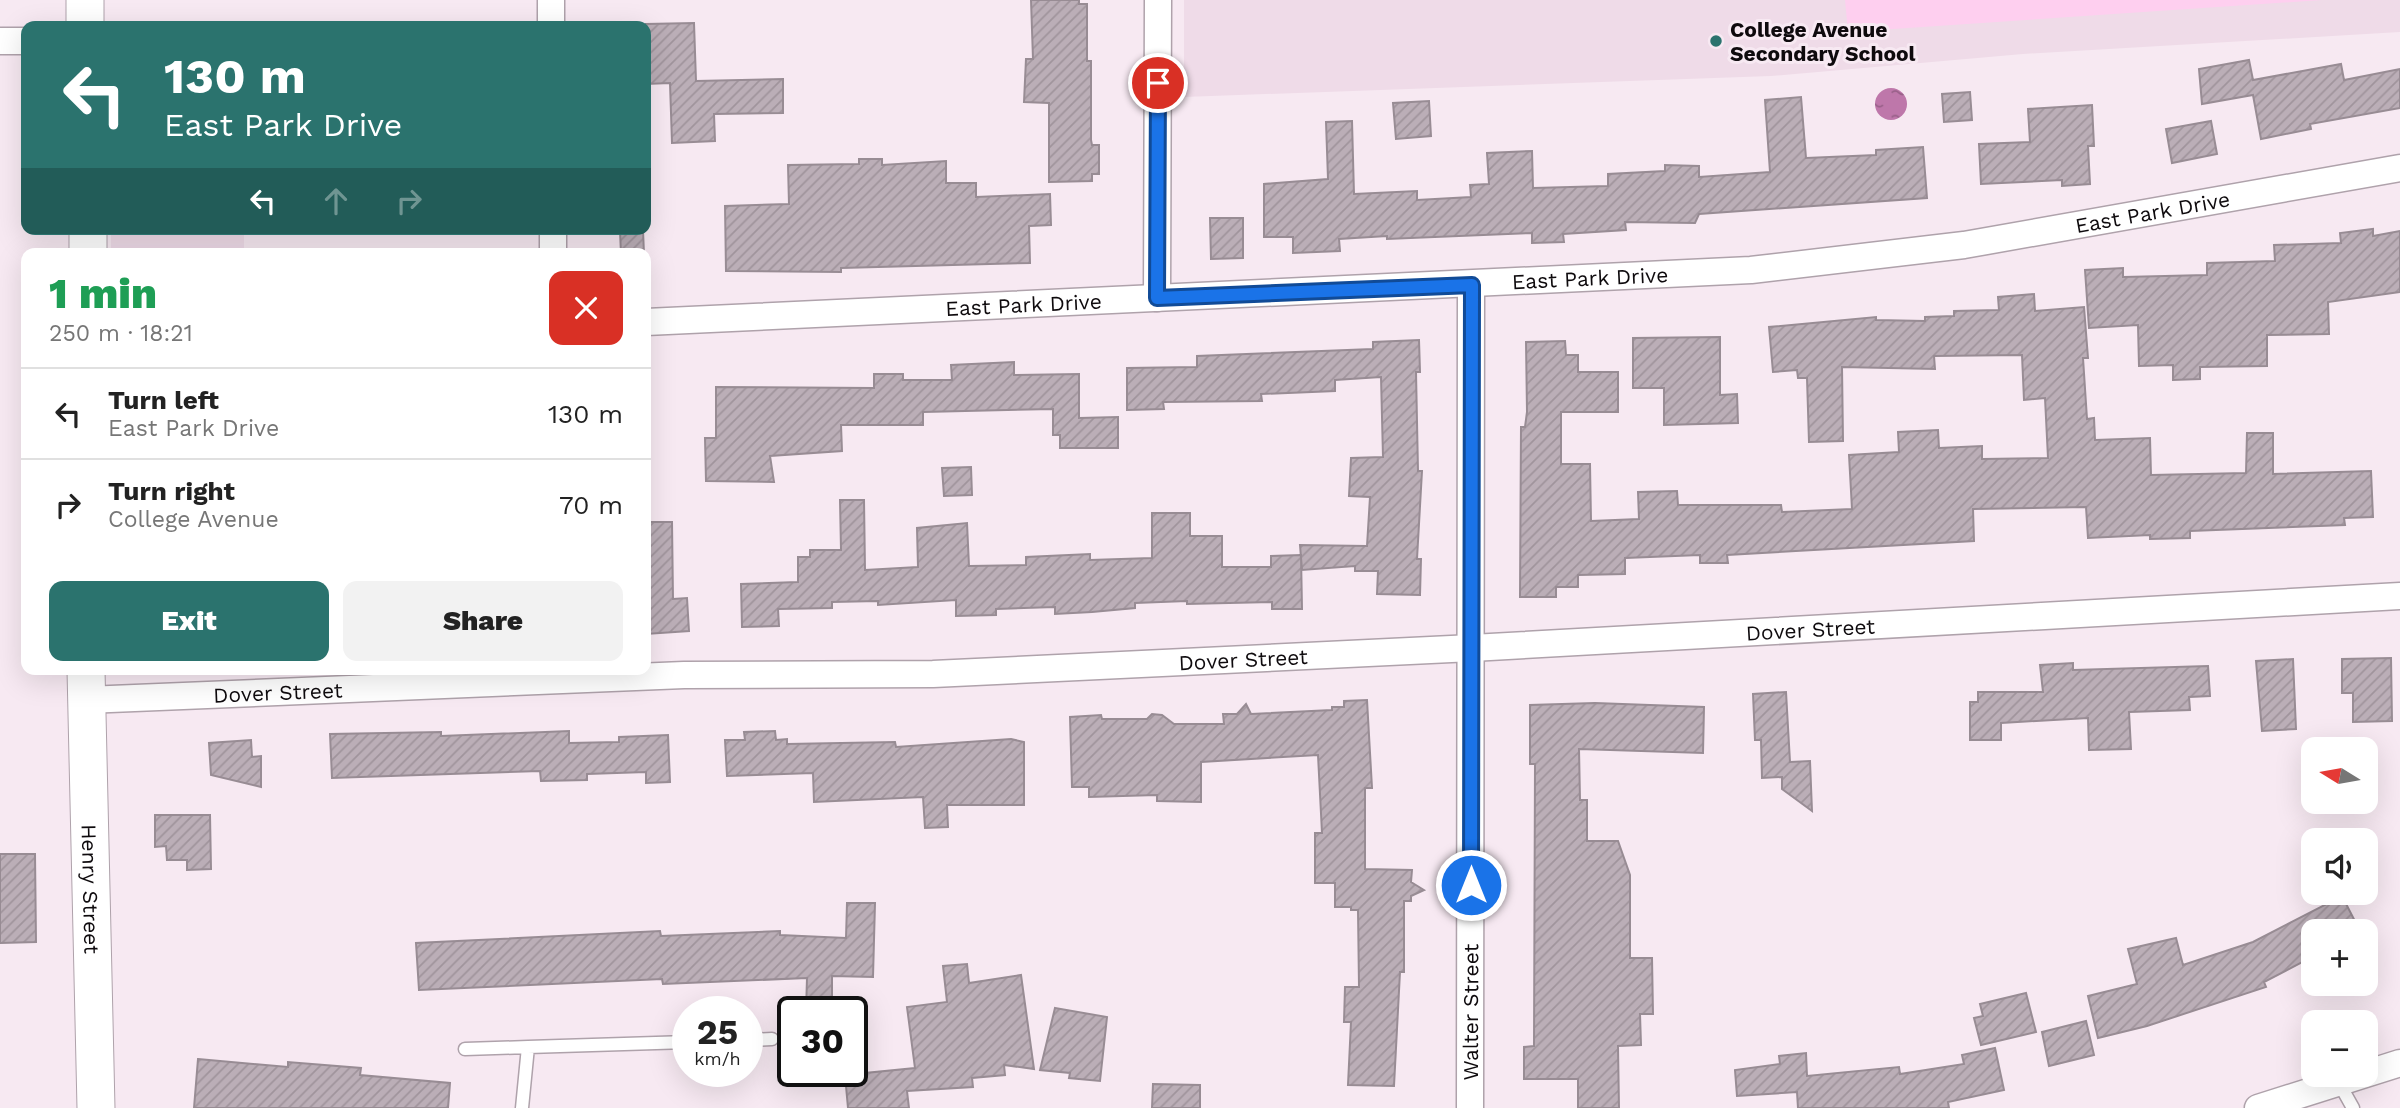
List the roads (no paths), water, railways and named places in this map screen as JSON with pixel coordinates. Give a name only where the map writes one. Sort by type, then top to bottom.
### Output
[{"type":"main road","points":[[85,0],[85,21]]},
{"type":"main road","name":"Henry Street","points":[[86,685],[96,1108]]},
{"type":"street","points":[[551,0],[551,21]]},
{"type":"street","points":[[1157,298],[1158,0]]},
{"type":"street","points":[[0,41],[21,41]]},
{"type":"street","name":"East Park Drive","points":[[651,322],[1751,270],[1877,257],[2056,230],[2400,168]]},
{"type":"street","name":"Walter Street","points":[[1470,1108],[1472,285]]},
{"type":"street","name":"Dover Street","points":[[651,674],[933,674],[1472,648],[2400,596]]},
{"type":"street","name":"Dover Street","points":[[86,685],[562,675]]},
{"type":"street","points":[[2378,1070],[2400,1063]]},
{"type":"street","points":[[2258,1108],[2326,1087]]},
{"type":"lane","points":[[763,1039],[772,1039]]},
{"type":"lane","points":[[465,1049],[672,1042]]},
{"type":"lane","points":[[522,1108],[528,1047]]},
{"type":"lane","points":[[2341,1087],[2353,1108]]},
{"type":"water","points":[[1891,88],[1902,93],[1907,104],[1902,115],[1891,120],[1880,115],[1875,104],[1880,93]]},
{"type":"place","name":"College Avenue Secondary School","points":[[1716,41]]}]
